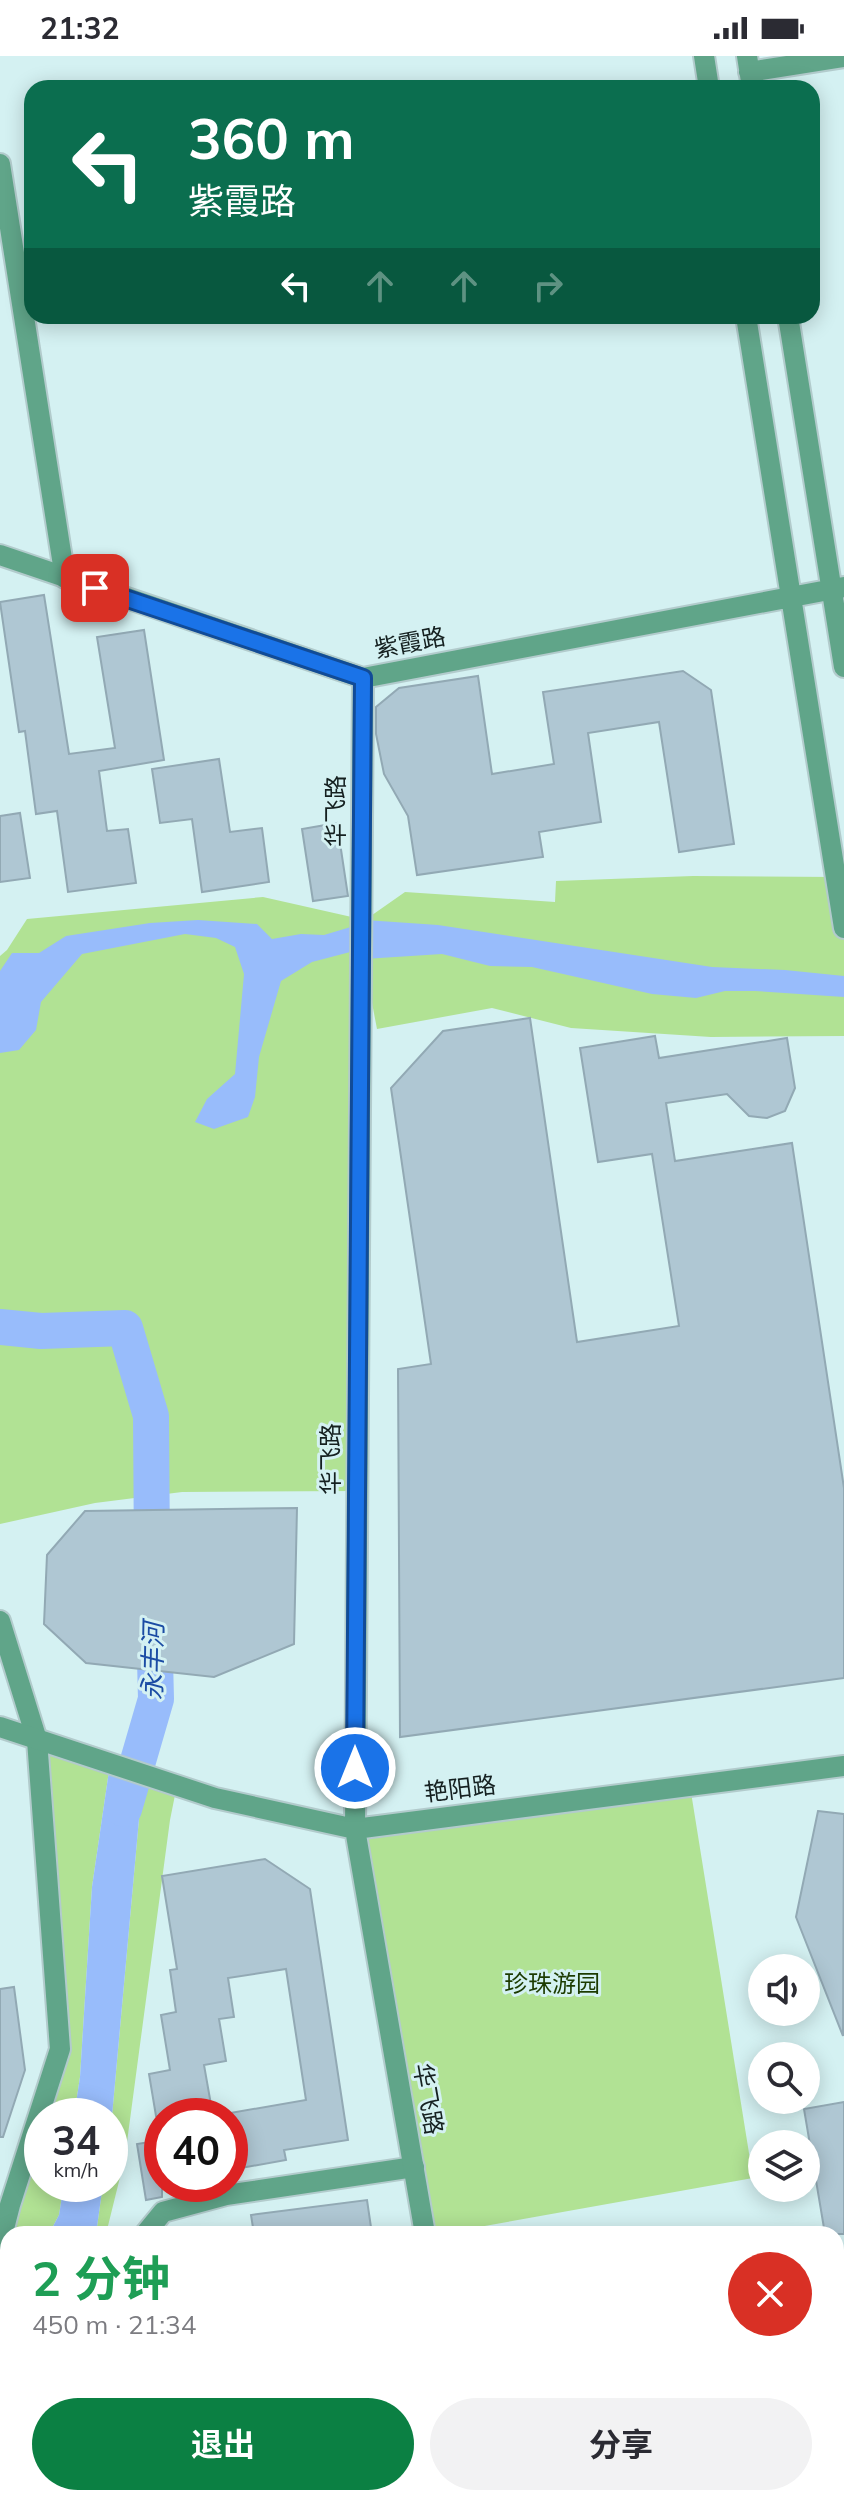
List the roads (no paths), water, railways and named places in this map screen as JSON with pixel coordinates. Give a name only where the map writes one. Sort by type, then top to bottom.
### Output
[{"type":"street","points":[[704,56],[708,80]]},
{"type":"street","points":[[749,72],[844,57]]},
{"type":"street","points":[[0,164],[24,317]]},
{"type":"street","points":[[25,324],[65,578]]},
{"type":"street","points":[[747,324],[844,928]]},
{"type":"street","points":[[789,324],[838,588],[844,667]]},
{"type":"street","name":"紫霞路","points":[[0,555],[363,678],[838,588]]},
{"type":"street","name":"华飞路","points":[[363,678],[355,1829],[424,2226]]},
{"type":"street","points":[[0,1621],[37,1740],[60,2049],[6,2226]]},
{"type":"street","name":"艳阳路","points":[[0,1727],[215,1798],[355,1829],[844,1766]]},
{"type":"street","points":[[152,2226],[163,2212],[226,2195],[414,2167]]},
{"type":"water","points":[[198,920],[257,924],[272,939],[301,934],[324,935],[354,926],[354,951],[312,962],[281,981],[259,1057],[255,1097],[248,1117],[214,1129],[195,1122],[207,1099],[235,1074],[244,974],[235,947],[216,938],[185,934],[82,954],[41,1002],[36,1030],[19,1050],[0,1053],[0,971],[12,953],[39,953],[66,936],[150,923]]},
{"type":"water","points":[[365,920],[438,925],[712,967],[844,976],[844,997],[725,991],[696,998],[652,994],[532,967],[490,966],[442,954],[364,959]]},
{"type":"water","points":[[110,1764],[143,1775],[114,2098],[77,2098],[92,1887]]},
{"type":"water","points":[[61,2202],[100,2202],[97,2226],[53,2226]]},
{"type":"waterway","name":"永丰河","points":[[0,1327],[41,1331],[125,1328],[151,1416],[152,1557]]},
{"type":"waterway","name":"永丰河","points":[[124,1809],[156,1699],[154,1621]]},
{"type":"park label","name":"珍珠游园","points":[[552,1984]]}]
